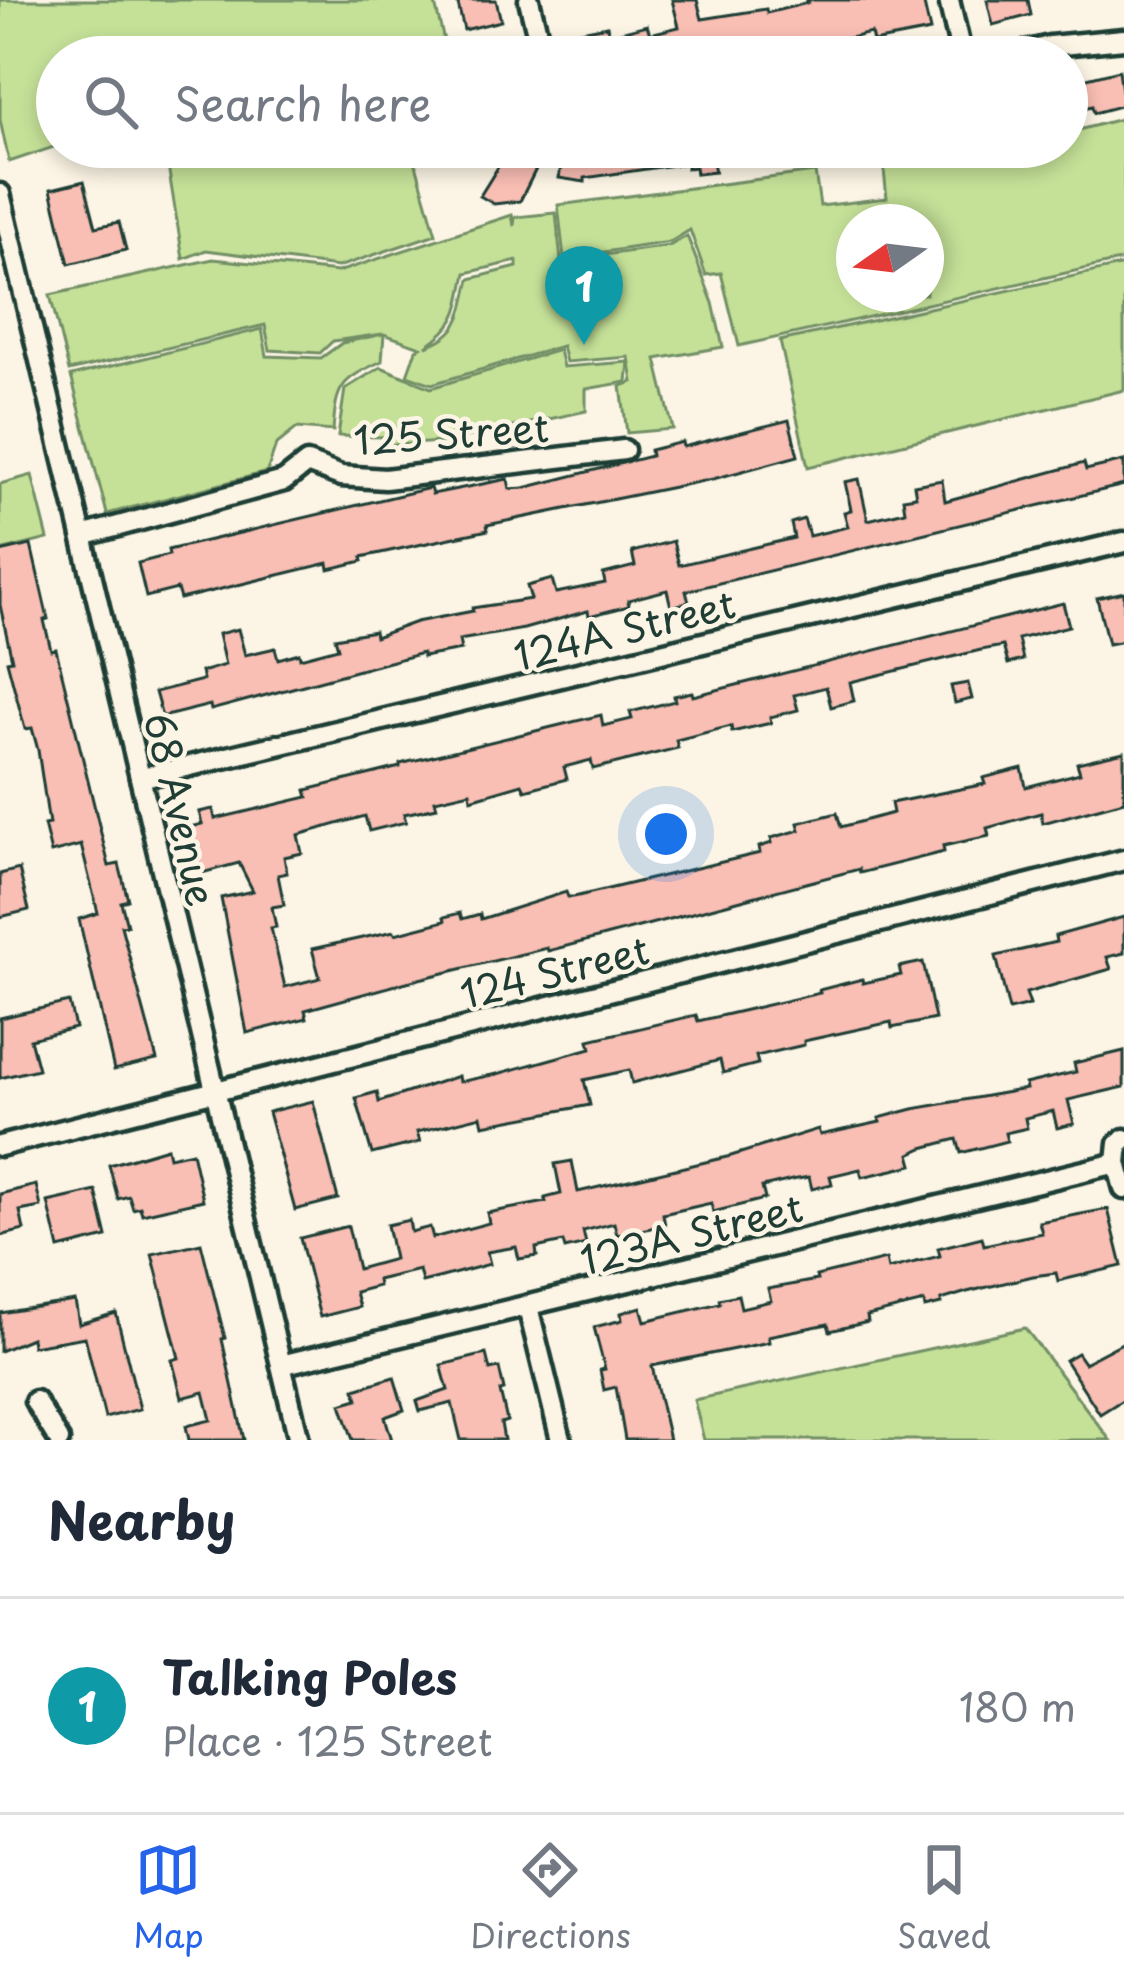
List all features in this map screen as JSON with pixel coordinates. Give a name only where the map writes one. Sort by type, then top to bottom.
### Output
[{"type":"street","points":[[529,0],[538,36]]},
{"type":"street","points":[[949,0],[957,36]]},
{"type":"street","points":[[1088,42],[1124,39]]},
{"type":"street","name":"68 Avenue","points":[[0,194],[299,1440]]},
{"type":"street","name":"125 Street","points":[[82,536],[284,481],[307,463],[341,476],[386,478],[624,450]]},
{"type":"street","name":"124A Street","points":[[140,778],[1124,542]]},
{"type":"street","name":"124 Street","points":[[0,1146],[1124,860]]},
{"type":"street","points":[[1124,1139],[1119,1143],[1117,1163],[1124,1189]]},
{"type":"street","name":"123A Street","points":[[281,1365],[1117,1163]]},
{"type":"street","points":[[528,1307],[561,1440]]},
{"type":"street","points":[[35,1401],[58,1440]]},
{"type":"green space","points":[[0,0],[434,0],[443,36],[36,36],[36,153],[9,162],[0,120]]},
{"type":"green space","points":[[1124,118],[1124,260],[944,300],[944,204],[837,204],[887,198],[884,168],[1088,168],[1088,127]]},
{"type":"green space","points":[[168,168],[417,168],[436,234],[338,267],[206,250],[183,259]]},
{"type":"green space","points":[[815,172],[820,206],[836,204],[836,312],[891,312],[739,346],[721,273],[706,275],[690,230],[670,242],[564,258],[558,205]]},
{"type":"green space","points":[[556,213],[561,261],[669,246],[687,236],[713,303],[723,347],[656,359],[673,429],[627,433],[621,386],[633,382],[629,357],[566,362],[562,346],[432,384],[407,375],[421,347],[384,334],[382,361],[343,386],[333,431],[297,428],[276,445],[267,472],[107,514],[71,376],[262,329],[267,356],[321,358],[342,343],[383,334],[333,341],[320,353],[270,350],[265,325],[69,371],[50,295],[213,259],[338,272],[512,215],[514,226],[515,217]],"holes":[[[517,261],[517,267],[470,279],[453,329],[426,346],[455,316],[466,273]]]},
{"type":"green space","points":[[1124,265],[1124,390],[808,467],[780,341],[911,312],[944,312],[944,305]]},
{"type":"green space","points":[[559,350],[563,367],[629,362],[627,382],[586,389],[586,411],[443,442],[393,445],[385,437],[338,436],[345,389],[381,367],[431,388]]},
{"type":"green space","points":[[32,475],[48,539],[0,551],[0,484]]},
{"type":"green space","points":[[1025,1328],[1110,1440],[704,1440],[694,1400]]},
{"type":"building","points":[[457,0],[496,0],[501,21],[464,30]]},
{"type":"building","points":[[672,0],[697,0],[702,19],[766,9],[767,13],[807,0],[923,0],[930,31],[904,36],[571,36],[570,33],[607,26],[609,35],[647,25],[650,34],[679,27]]},
{"type":"building","points":[[987,0],[1028,0],[1031,15],[993,25]]},
{"type":"building","points":[[1119,70],[1124,105],[1094,113],[1088,107],[1088,78]]},
{"type":"building","points":[[497,168],[536,168],[520,201],[494,204],[480,196]]},
{"type":"building","points":[[561,168],[653,168],[585,178],[585,182],[559,178]]},
{"type":"building","points":[[695,168],[714,168],[715,172],[696,174]]},
{"type":"building","points":[[84,181],[96,227],[119,222],[126,250],[69,264],[51,189]]},
{"type":"building","points":[[789,420],[798,456],[713,479],[487,525],[488,530],[362,557],[363,561],[329,569],[328,563],[180,599],[177,589],[146,597],[138,563],[169,555],[168,550],[430,488],[432,494],[508,479],[510,489],[524,488],[651,456],[650,450],[682,442],[683,447]]},
{"type":"building","points":[[1124,461],[1124,485],[686,591],[689,602],[671,607],[667,590],[628,600],[629,606],[459,640],[461,650],[423,657],[422,653],[211,710],[210,705],[162,717],[155,692],[203,680],[201,672],[225,665],[218,634],[238,629],[245,655],[275,648],[278,659],[299,653],[300,658],[338,648],[335,638],[374,631],[375,637],[472,608],[531,599],[527,586],[552,579],[556,593],[605,583],[603,574],[635,566],[632,552],[673,541],[679,565],[794,538],[791,523],[804,519],[809,536],[848,527],[844,512],[851,510],[845,482],[859,479],[868,520],[905,511],[903,498],[916,496],[914,485],[942,480],[945,501],[1084,463],[1086,470]]},
{"type":"building","points":[[31,545],[51,650],[56,649],[109,866],[119,864],[128,900],[121,902],[127,925],[121,926],[157,1060],[114,1070],[79,919],[98,913],[81,845],[51,853],[38,750],[32,728],[25,729],[7,661],[12,660],[0,605],[0,552]]},
{"type":"building","points":[[1124,592],[1124,641],[1108,644],[1097,598]]},
{"type":"building","points":[[1063,603],[1069,626],[1018,639],[1023,660],[1008,664],[1003,646],[850,682],[854,701],[831,707],[826,687],[794,695],[798,710],[770,717],[771,723],[732,732],[731,726],[676,740],[678,748],[593,769],[591,760],[564,767],[567,779],[525,790],[522,784],[471,799],[470,792],[435,800],[437,807],[404,814],[406,822],[369,831],[365,816],[298,835],[302,853],[284,857],[287,873],[278,875],[284,905],[272,907],[276,927],[271,928],[285,987],[320,978],[312,949],[395,934],[460,913],[462,919],[480,914],[481,919],[566,892],[574,897],[760,853],[759,847],[772,843],[771,838],[800,830],[798,823],[837,813],[841,827],[893,813],[891,803],[985,784],[983,778],[1022,768],[1026,787],[1080,773],[1077,763],[1124,752],[1124,801],[1043,823],[1041,813],[987,828],[989,836],[943,846],[944,852],[407,982],[305,1010],[307,1018],[247,1033],[221,898],[253,891],[239,863],[202,873],[190,827],[202,824],[199,812],[213,809],[215,819],[308,797],[306,790],[601,715],[603,726],[632,719],[630,712],[675,701],[674,696],[692,692],[693,696]]},
{"type":"building","points":[[968,683],[972,699],[955,703],[951,686]]},
{"type":"building","points":[[19,869],[29,910],[0,917],[0,874]]},
{"type":"building","points":[[1124,917],[1124,953],[1107,957],[1111,969],[1026,993],[1030,1005],[1009,1010],[996,956],[1056,942],[1055,936]]},
{"type":"building","points":[[923,962],[935,1019],[892,1028],[891,1022],[804,1041],[804,1045],[756,1056],[758,1064],[723,1073],[720,1060],[632,1083],[629,1070],[584,1080],[590,1105],[483,1125],[481,1116],[417,1132],[420,1142],[372,1154],[356,1098],[377,1092],[379,1102],[458,1076],[459,1082],[497,1074],[591,1048],[589,1040],[696,1015],[698,1021],[862,979],[863,983],[901,975],[899,967]]},
{"type":"building","points":[[69,1002],[75,1028],[30,1039],[38,1069],[0,1078],[0,1018]]},
{"type":"building","points":[[1124,1051],[1124,1087],[1068,1100],[1074,1124],[1057,1128],[1053,1111],[1025,1118],[1027,1128],[1005,1133],[1007,1141],[961,1153],[957,1139],[910,1154],[913,1165],[893,1170],[862,1177],[860,1169],[830,1176],[832,1184],[812,1189],[809,1177],[762,1187],[765,1199],[713,1212],[711,1203],[663,1214],[665,1225],[617,1235],[614,1223],[583,1231],[586,1244],[565,1249],[563,1242],[536,1248],[537,1256],[519,1259],[516,1247],[487,1252],[490,1264],[422,1282],[419,1270],[377,1280],[378,1286],[355,1292],[359,1307],[320,1317],[300,1238],[348,1226],[358,1269],[394,1259],[387,1225],[409,1220],[411,1232],[430,1227],[433,1238],[489,1223],[487,1213],[546,1202],[545,1198],[561,1194],[555,1164],[572,1161],[578,1192],[731,1156],[818,1129],[820,1135],[880,1122],[879,1118],[913,1109],[1026,1089],[1025,1084],[1076,1072],[1074,1063]]},
{"type":"building","points":[[313,1101],[338,1199],[295,1210],[268,1112]]},
{"type":"building","points":[[167,1148],[169,1157],[192,1152],[203,1200],[142,1214],[140,1207],[133,1209],[129,1196],[118,1199],[109,1165]]},
{"type":"building","points":[[36,1185],[41,1207],[20,1211],[24,1230],[0,1236],[0,1194]]},
{"type":"building","points":[[96,1191],[107,1237],[59,1249],[48,1202]]},
{"type":"building","points":[[1108,1209],[1122,1266],[1058,1281],[1056,1273],[1033,1276],[925,1308],[924,1302],[867,1316],[868,1322],[830,1331],[828,1324],[768,1336],[769,1342],[652,1366],[669,1440],[625,1440],[616,1387],[604,1390],[600,1370],[605,1369],[594,1327],[622,1320],[621,1313],[641,1307],[645,1321],[738,1295],[741,1308],[771,1301],[768,1289],[817,1280],[816,1276],[886,1259],[888,1269],[940,1256],[938,1248],[982,1237],[984,1245],[1042,1233],[1039,1222]]},
{"type":"building","points":[[201,1243],[244,1440],[189,1440],[186,1426],[211,1420],[204,1392],[182,1398],[172,1360],[179,1358],[152,1254]]},
{"type":"building","points":[[75,1301],[79,1324],[116,1313],[140,1409],[105,1418],[85,1337],[32,1346],[31,1338],[0,1351],[0,1313]]},
{"type":"building","points":[[1124,1342],[1124,1399],[1100,1414],[1065,1360],[1077,1353],[1084,1363]]},
{"type":"building","points":[[486,1354],[490,1370],[499,1368],[504,1390],[500,1391],[507,1421],[501,1423],[504,1440],[461,1440],[452,1403],[420,1411],[417,1401],[448,1390],[441,1365]]},
{"type":"building","points":[[394,1377],[404,1410],[385,1417],[392,1440],[353,1440],[341,1404],[358,1399],[355,1389]]},
{"type":"place","name":"Talking Poles","points":[[584,345]]}]
